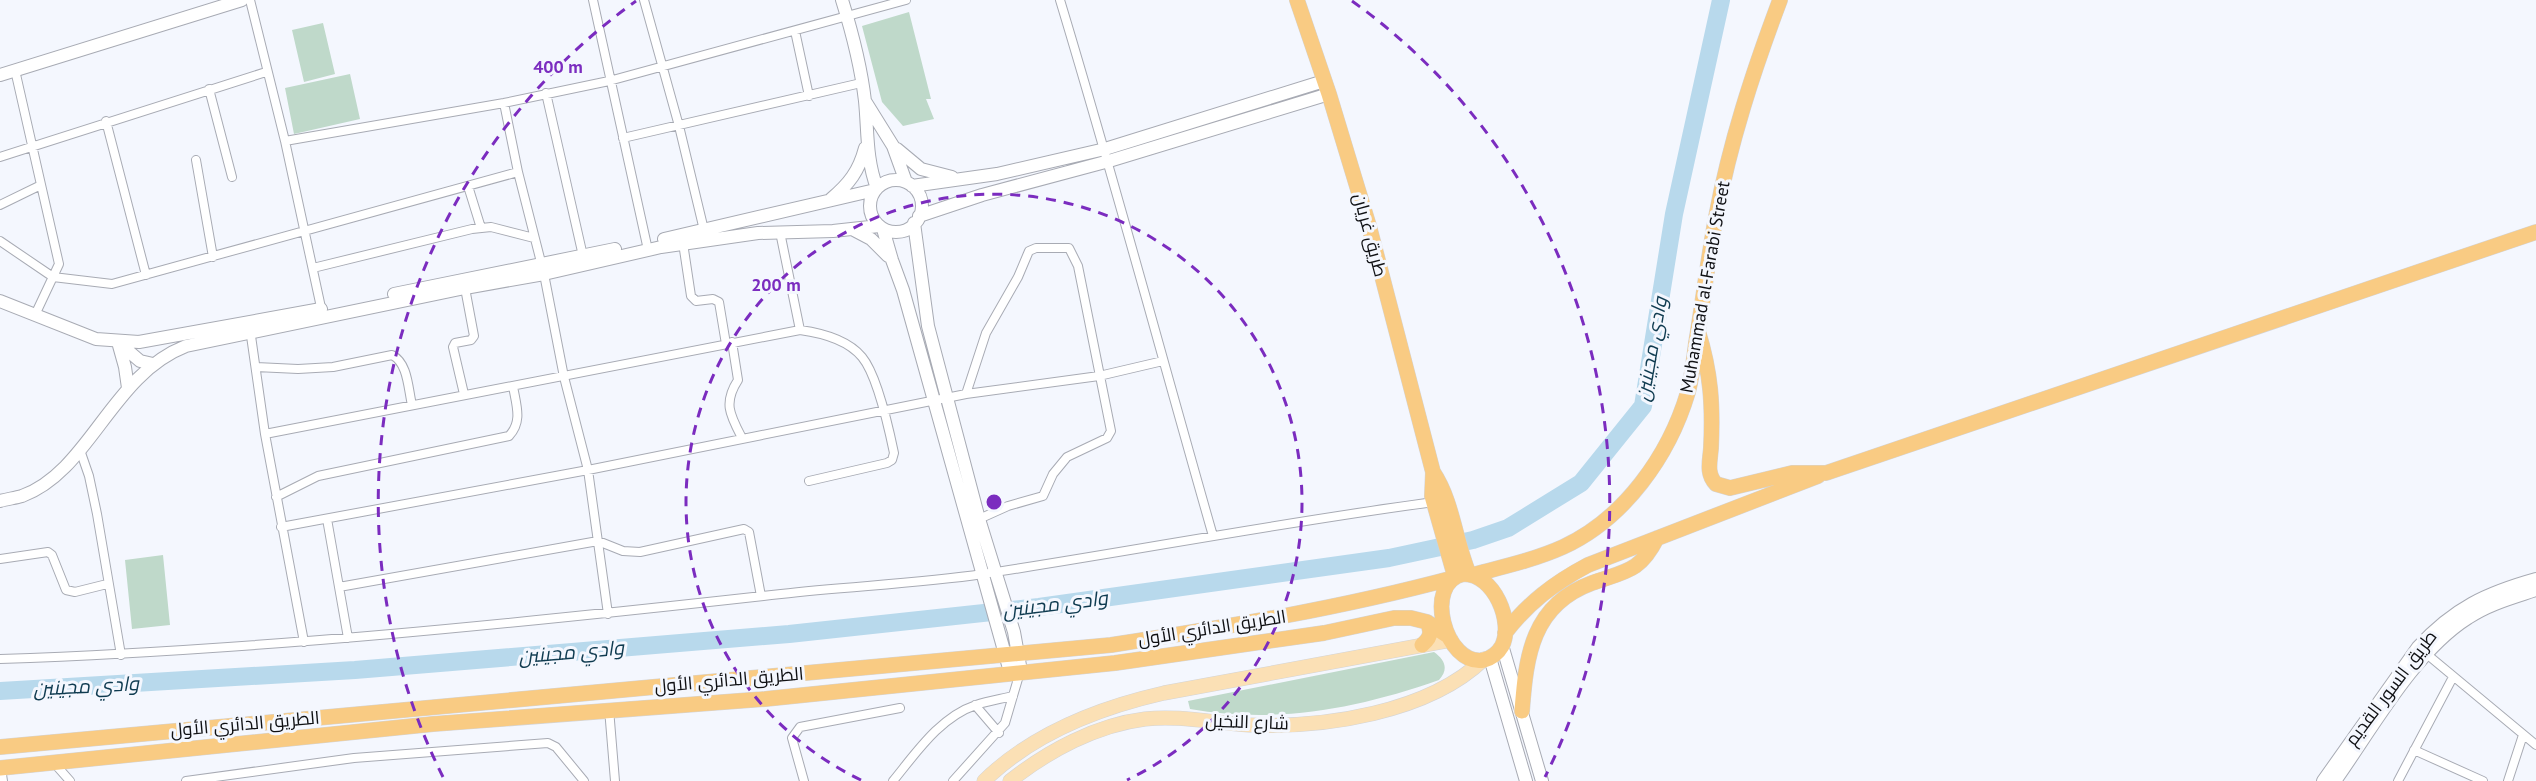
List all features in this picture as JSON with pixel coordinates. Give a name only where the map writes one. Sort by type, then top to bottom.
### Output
[{"type":"highway","name":"طريق غريان","points":[[1297,0],[1369,226],[1432,472],[1434,502],[1446,525]]},
{"type":"highway","name":"Muhammad al-Farabi Street","points":[[1462,576],[1532,559],[1564,547],[1603,522],[1627,499],[1650,471],[1676,424],[1688,390],[1727,161],[1748,86],[1780,0]]},
{"type":"highway","points":[[1504,639],[1502,612],[1496,596],[1486,583],[1462,576],[1446,587],[1442,603],[1443,620],[1449,638],[1467,657],[1487,658],[1504,639],[1527,607],[1562,579],[1588,565],[1826,473],[2536,232]]},
{"type":"highway","points":[[1698,331],[1706,358],[1712,395],[1709,473],[1713,481],[1720,487],[1730,488],[1792,473],[1826,473]]},
{"type":"highway","name":"طريق غريان","points":[[1432,472],[1444,492],[1446,525],[1462,576]]},
{"type":"highway","points":[[1522,711],[1528,656],[1540,625],[1547,615],[1565,598],[1583,587],[1637,566],[1649,555],[1658,538]]},
{"type":"highway","name":"الطريق الدائري الأول","points":[[0,747],[1111,645],[1276,619],[1378,598],[1462,576]]},
{"type":"highway","name":"الطريق الدائري الأول","points":[[1,773],[55,764],[398,727],[609,709],[1015,681],[1115,663],[1324,633],[1394,618],[1411,618],[1427,622],[1449,638]]},
{"type":"highway","points":[[1422,645],[1427,641],[1431,632],[1427,622]]},
{"type":"main road","points":[[984,781],[1002,764],[1038,740],[1077,720],[1119,704],[1164,693],[1449,638]]},
{"type":"main road","name":"شارع النخيل","points":[[1010,781],[1035,762],[1068,744],[1129,722],[1173,718],[1232,724],[1274,725],[1339,720],[1383,710],[1439,691],[1468,674],[1487,658]]},
{"type":"street","points":[[0,75],[243,0]]},
{"type":"street","points":[[250,0],[306,232],[322,313]]},
{"type":"street","points":[[593,0],[647,247]]},
{"type":"street","points":[[644,0],[679,126],[704,230]]},
{"type":"street","points":[[842,0],[865,100],[870,171],[876,189]]},
{"type":"street","points":[[285,141],[504,103],[609,81],[906,0]]},
{"type":"street","points":[[1060,0],[1107,155],[1162,361],[1213,536]]},
{"type":"street","points":[[795,31],[809,96]]},
{"type":"street","points":[[15,70],[60,264],[35,315]]},
{"type":"street","points":[[0,157],[266,72]]},
{"type":"street","points":[[623,138],[861,82]]},
{"type":"street","points":[[322,313],[465,288],[583,256],[758,233],[881,227],[900,231],[917,220],[989,193],[1326,88]]},
{"type":"street","points":[[209,89],[232,177]]},
{"type":"street","points":[[546,93],[583,256]]},
{"type":"street","points":[[865,100],[893,146],[909,184],[921,200],[917,220],[928,326],[940,399],[983,580],[1000,636],[1012,653]]},
{"type":"street","points":[[504,103],[518,172],[542,268],[564,377],[588,470],[608,614]]},
{"type":"street","points":[[106,122],[146,275]]},
{"type":"street","points":[[828,201],[847,186],[856,172],[867,141]]},
{"type":"street","points":[[893,146],[904,157],[921,168],[963,179]]},
{"type":"street","points":[[0,501],[23,495],[40,486],[80,450],[128,388],[153,364],[173,351],[186,346],[250,328],[647,247],[704,230],[876,189],[890,181],[909,184],[963,179],[1107,155]]},
{"type":"street","points":[[196,160],[213,257]]},
{"type":"street","points":[[0,242],[53,277],[112,284],[518,172]]},
{"type":"street","points":[[0,205],[41,185]]},
{"type":"street","points":[[468,186],[481,228]]},
{"type":"street","points":[[876,189],[871,197],[871,213],[881,227],[903,290],[980,519],[1014,632],[1012,653],[1015,681],[1009,716],[999,733],[952,781]]},
{"type":"street","points":[[313,268],[481,228],[492,227],[534,238]]},
{"type":"street","points":[[851,229],[871,239],[891,260]]},
{"type":"street","points":[[780,232],[800,330]]},
{"type":"street","points":[[683,243],[693,299],[713,299],[719,302],[738,380],[730,392],[730,415],[742,438]]},
{"type":"street","points":[[966,394],[986,333],[1018,278],[1029,251],[1036,248],[1069,248],[1075,255],[1110,431],[1107,438],[1067,457],[1053,474],[1043,496],[1008,506],[980,519]]},
{"type":"street","points":[[464,394],[453,347],[455,343],[471,340],[474,336],[465,288]]},
{"type":"street","points":[[0,301],[96,339],[118,342],[139,342],[180,333],[250,328]]},
{"type":"street","points":[[250,328],[265,434],[304,642]]},
{"type":"street","points":[[265,434],[800,330],[824,333],[853,348],[862,357],[872,375],[894,453],[892,460],[887,463],[809,481]]},
{"type":"street","points":[[118,342],[140,361],[153,364]]},
{"type":"street","points":[[118,342],[128,388]]},
{"type":"street","points":[[256,367],[298,369],[333,367],[392,355],[400,359],[405,369],[412,405]]},
{"type":"street","points":[[281,527],[588,470],[966,394],[1099,375],[1162,361]]},
{"type":"street","points":[[276,497],[318,476],[509,436],[517,428],[518,421],[513,386]]},
{"type":"street","points":[[80,450],[97,514],[107,584],[121,655]]},
{"type":"street","points":[[0,659],[121,655],[304,642],[608,614],[761,596],[983,580],[1213,536],[1434,502]]},
{"type":"street","points":[[327,519],[348,638]]},
{"type":"street","points":[[339,587],[598,541],[623,551],[640,552],[748,530],[761,596]]},
{"type":"street","points":[[0,560],[48,552],[52,555],[66,590],[75,592],[107,584]]},
{"type":"street","name":"طريق السور القديم","points":[[2335,781],[2440,624],[2466,605],[2485,595],[2536,579]]},
{"type":"street","name":"طريق السور القديم","points":[[2323,781],[2422,650],[2469,617],[2503,600],[2536,590]]},
{"type":"street","points":[[1504,639],[1542,781]]},
{"type":"street","points":[[2422,650],[2536,745]]},
{"type":"street","points":[[1487,658],[1526,781]]},
{"type":"street","points":[[2398,781],[2453,677]]},
{"type":"street","points":[[893,781],[933,735],[958,715],[1015,681]]},
{"type":"street","points":[[975,705],[999,733]]},
{"type":"street","points":[[804,781],[792,738],[800,726],[900,708]]},
{"type":"street","points":[[609,709],[615,781]]},
{"type":"street","points":[[2508,781],[2523,735]]},
{"type":"street","points":[[186,781],[354,758],[548,743],[562,753],[584,781]]},
{"type":"street","points":[[2414,750],[2483,781]]},
{"type":"street","points":[[55,764],[70,781]]},
{"type":"green space","points":[[909,12],[931,99],[926,99],[934,119],[903,126],[882,102],[862,26]]},
{"type":"green space","points":[[323,23],[335,74],[304,82],[292,30]]},
{"type":"green space","points":[[350,74],[360,119],[294,134],[285,88]]},
{"type":"green space","points":[[163,555],[170,625],[132,629],[125,560]]},
{"type":"green space","points":[[1434,652],[1441,658],[1445,668],[1439,680],[1347,706],[1286,714],[1254,715],[1190,709],[1188,701]]},
{"type":"waterway","name":"وادي مجينين","points":[[0,691],[355,670],[789,634],[1039,607],[1389,558],[1473,540],[1508,528],[1581,483],[1643,406],[1674,214],[1721,0]]}]
